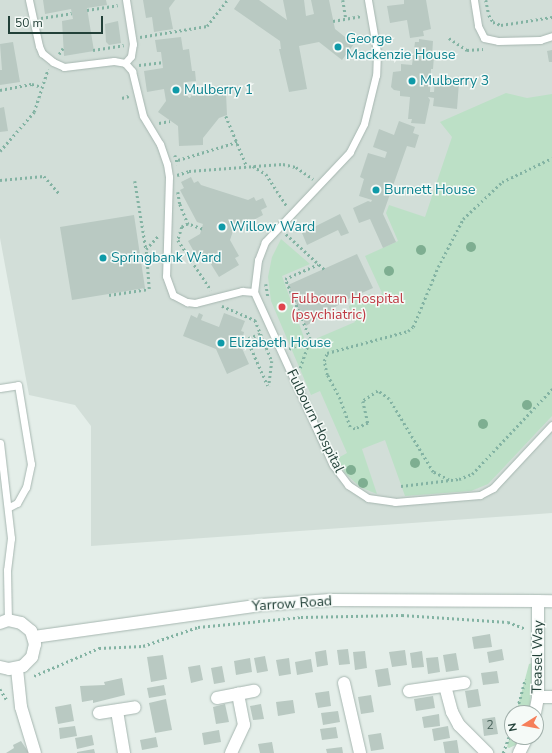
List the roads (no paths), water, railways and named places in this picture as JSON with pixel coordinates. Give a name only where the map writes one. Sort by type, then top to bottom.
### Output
[{"type":"street","name":"Yarrow Road","points":[[34,637],[269,605],[353,600],[552,601]]},
{"type":"street","name":"Teasel Way","points":[[536,705],[538,697],[538,601]]},
{"type":"street","points":[[0,667],[17,669],[32,657],[34,637],[21,623],[4,622]]},
{"type":"street","points":[[17,669],[21,707],[35,753]]},
{"type":"street","points":[[344,683],[360,753]]},
{"type":"street","points":[[409,691],[464,683]]},
{"type":"street","points":[[445,686],[452,712],[459,725],[487,753]]},
{"type":"street","points":[[217,698],[254,691]]},
{"type":"street","points":[[231,753],[244,725],[238,694]]},
{"type":"street","points":[[538,697],[552,697]]},
{"type":"street","points":[[99,713],[135,707]]},
{"type":"street","points":[[117,711],[124,753]]},
{"type":"lane","points":[[29,0],[42,53],[53,62],[64,67],[127,60]]},
{"type":"lane","points":[[126,2],[133,44],[127,60],[134,77],[143,116],[164,151],[169,177],[166,276],[173,295],[187,302],[195,303],[242,291],[254,292],[258,260],[265,242],[350,152],[364,124],[376,75],[377,52],[368,0]]},
{"type":"lane","points":[[474,0],[478,26],[484,38],[498,41],[540,40],[552,36]]},
{"type":"lane","name":"Fulbourn Hospital","points":[[254,292],[333,465],[348,485],[368,498],[383,502],[395,502],[480,495],[493,488],[552,425]]},
{"type":"lane","points":[[0,388],[18,385],[31,464],[26,486],[17,503],[9,507]]},
{"type":"lane","points":[[0,443],[9,507],[11,538],[4,622]]},
{"type":"place","name":"George Mackenzie House","points":[[338,47]]},
{"type":"place","name":"Mulberry 3","points":[[412,81]]},
{"type":"place","name":"Mulberry 1","points":[[176,90]]},
{"type":"place","name":"Burnett House","points":[[376,190]]},
{"type":"place","name":"Willow Ward","points":[[222,227]]},
{"type":"place","name":"Springbank Ward","points":[[103,258]]},
{"type":"place","name":"Fulbourn Hospital (psychiatric)","points":[[282,307]]},
{"type":"place","name":"Elizabeth House","points":[[221,343]]}]
